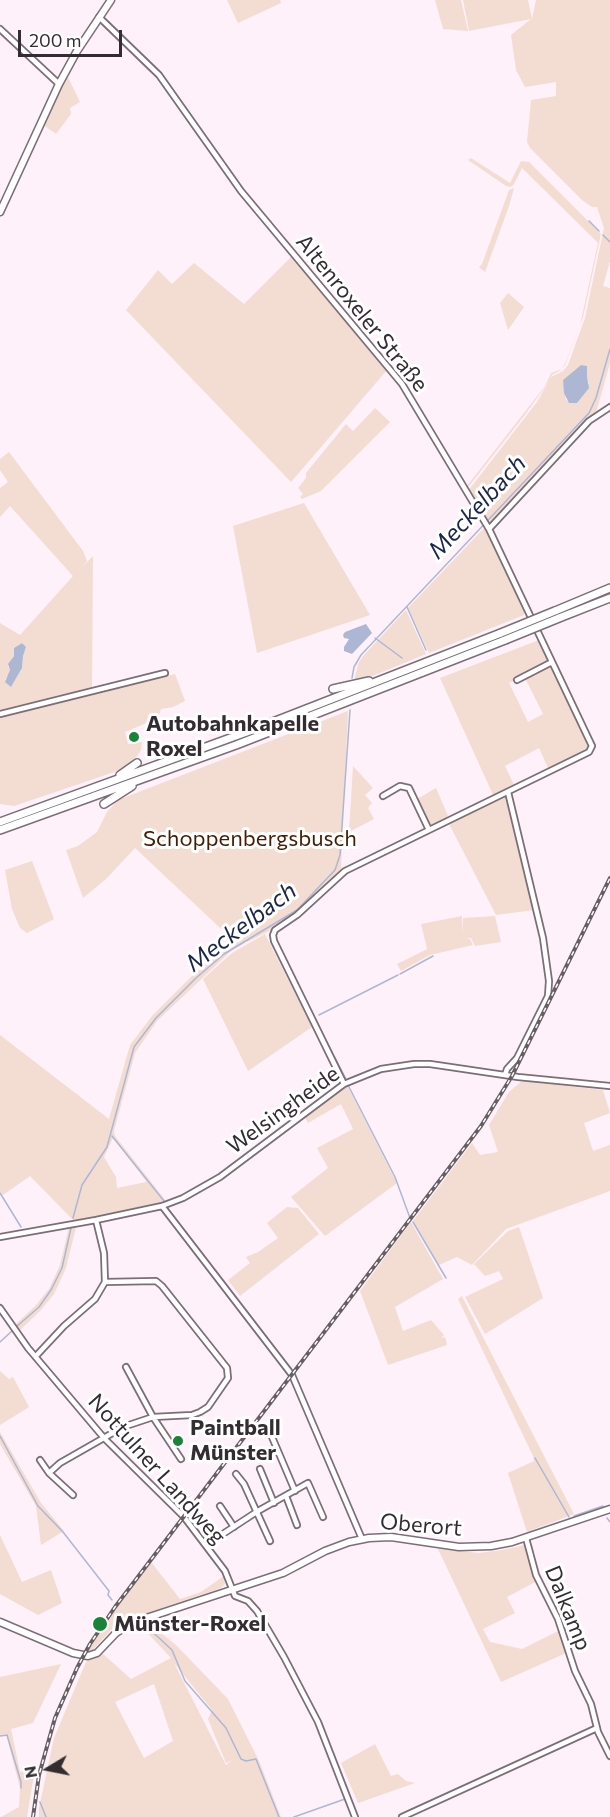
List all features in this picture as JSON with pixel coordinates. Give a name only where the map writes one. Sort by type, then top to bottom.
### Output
[{"type":"highway","points":[[557,615],[610,588]]},
{"type":"highway","points":[[0,830],[155,774],[557,615],[610,598]]},
{"type":"highway","points":[[0,822],[503,637]]},
{"type":"highway","points":[[333,689],[390,677]]},
{"type":"highway","points":[[93,789],[126,772],[137,763]]},
{"type":"highway","points":[[104,804],[155,774]]},
{"type":"main road","points":[[0,212],[59,84],[111,0]]},
{"type":"main road","name":"Oberort","points":[[0,1622],[73,1653],[88,1656],[97,1653],[116,1633],[131,1623],[283,1573],[333,1548],[362,1539],[404,1538],[482,1547],[501,1545],[610,1509]]},
{"type":"street","name":"Altenroxeler Straße","points":[[99,17],[159,75],[242,191],[402,384],[488,527],[592,746],[589,752],[345,871],[303,910],[273,932],[274,941],[344,1084]]},
{"type":"street","points":[[0,29],[59,84]]},
{"type":"street","points":[[488,527],[589,421],[610,407]]},
{"type":"street","points":[[516,681],[552,662]]},
{"type":"street","points":[[0,714],[165,673]]},
{"type":"street","points":[[383,796],[400,786],[409,788],[429,830]]},
{"type":"street","points":[[505,1075],[508,1066],[517,1058],[548,996],[549,981],[542,936],[508,792]]},
{"type":"street","name":"Welsingheide","points":[[0,1237],[96,1221],[162,1206],[204,1187],[344,1084],[381,1069],[430,1064],[505,1075],[610,1086]]},
{"type":"street","points":[[162,1206],[292,1375],[362,1539]]},
{"type":"street","points":[[36,1356],[64,1326],[95,1299],[105,1282],[104,1253],[96,1221]]},
{"type":"street","points":[[49,1473],[60,1463],[123,1427],[153,1417],[192,1415],[200,1412],[208,1407],[228,1378],[227,1368],[156,1281],[105,1282]]},
{"type":"street","name":"Nottulner Landweg","points":[[0,1308],[14,1329],[104,1438],[173,1504],[225,1571],[237,1598],[246,1600],[252,1605],[284,1657],[318,1722],[355,1817]]},
{"type":"street","points":[[126,1367],[153,1417],[181,1459]]},
{"type":"street","points":[[272,1437],[295,1491]]},
{"type":"street","points":[[40,1460],[49,1473],[73,1495]]},
{"type":"street","points":[[260,1469],[274,1503]]},
{"type":"street","points":[[236,1474],[258,1511],[270,1541]]},
{"type":"street","points":[[206,1545],[258,1511],[308,1483],[323,1517]]},
{"type":"street","points":[[286,1496],[297,1524]]},
{"type":"street","points":[[220,1506],[234,1527]]},
{"type":"street","name":"Dalkamp","points":[[526,1538],[536,1575],[558,1619],[575,1671],[591,1704],[597,1728],[610,1756]]},
{"type":"street","points":[[402,1817],[597,1728]]},
{"type":"green space","points":[[227,0],[280,0],[281,3],[238,23]]},
{"type":"green space","points":[[435,0],[461,0],[468,31],[443,29]]},
{"type":"green space","points":[[463,0],[528,0],[532,19],[536,0],[610,0],[610,261],[603,286],[610,288],[610,363],[596,413],[489,525],[468,491],[537,402],[551,377],[563,371],[568,365],[585,318],[604,228],[597,207],[592,207],[582,200],[530,148],[527,142],[531,100],[556,96],[556,82],[525,87],[516,70],[511,35],[531,19],[469,31]],"holes":[[[581,365],[587,366],[589,383],[577,403],[566,400],[563,380]]]},
{"type":"green space","points":[[67,75],[80,102],[70,108],[71,114],[56,134],[42,124]]},
{"type":"green space","points":[[471,158],[510,183],[521,161],[529,162],[601,234],[580,325],[598,243],[522,168],[514,184],[511,187],[506,186],[468,160]]},
{"type":"green space","points":[[514,188],[485,272],[479,267],[509,190]]},
{"type":"green space","points":[[291,257],[387,370],[291,482],[126,310],[158,270],[172,284],[194,263],[244,304]]},
{"type":"green space","points":[[508,293],[524,307],[508,330],[500,303]]},
{"type":"green space","points":[[390,366],[414,398],[467,486],[545,386],[551,373],[562,369],[552,375],[545,387],[524,416],[469,486],[465,487]]},
{"type":"green space","points":[[375,408],[390,422],[321,491],[302,499],[300,497],[303,494],[298,488],[306,478],[306,473],[346,424],[353,431]]},
{"type":"green space","points":[[9,452],[83,551],[87,561],[83,566],[93,556],[92,694],[175,674],[185,701],[173,707],[161,709],[158,718],[125,732],[128,744],[142,742],[137,756],[123,769],[14,806],[0,804],[0,623],[20,635],[73,576],[10,506],[0,517],[0,488],[8,482],[0,470],[0,459]],"holes":[[[22,643],[26,647],[22,668],[11,687],[5,680],[9,674],[8,666],[14,655],[14,648]]]},
{"type":"green space","points":[[304,503],[370,615],[257,653],[233,526]]},
{"type":"green space","points":[[485,527],[524,609],[524,615],[429,653],[408,608]]},
{"type":"green space","points":[[406,610],[426,654],[370,677],[354,681],[358,664],[363,656]]},
{"type":"green space","points":[[539,640],[550,662],[509,683],[528,722],[543,714],[525,678],[551,665],[589,746],[587,752],[549,770],[539,748],[505,766],[515,787],[494,797],[440,678]]},
{"type":"green space","name":"Schoppenbergsbusch","points":[[348,711],[341,869],[295,914],[275,928],[247,942],[244,941],[245,943],[231,951],[157,1021],[135,1053],[114,1131],[115,1136],[166,1201],[75,1222],[30,1176],[3,1195],[0,1192],[0,1035],[109,1119],[130,1045],[152,1016],[193,975],[234,941],[135,848],[106,879],[83,898],[66,850],[78,846],[97,832],[107,812],[118,800]],"holes":[[[113,1138],[146,1181],[117,1188],[116,1177],[104,1157]]]},
{"type":"green space","points":[[353,766],[373,788],[365,795],[372,803],[368,808],[374,819],[349,832]]},
{"type":"green space","points":[[436,788],[449,818],[429,827],[417,799]]},
{"type":"green space","points":[[507,794],[534,910],[496,915],[448,822]]},
{"type":"green space","points":[[32,861],[54,919],[27,933],[20,928],[12,909],[5,870]]},
{"type":"green space","points":[[462,916],[462,935],[463,918],[495,916],[501,942],[475,946],[471,938],[466,938],[470,939],[473,945],[430,955],[401,971],[397,964],[427,949],[421,924]]},
{"type":"green space","points":[[265,934],[312,1027],[248,1071],[203,979],[232,953]]},
{"type":"green space","points":[[522,1081],[603,1090],[610,1113],[584,1123],[593,1151],[610,1145],[610,1191],[506,1229],[472,1265],[457,1257],[439,1265],[413,1221],[472,1143],[480,1155],[498,1152],[489,1125],[509,1092]]},
{"type":"green space","points":[[347,1085],[397,1183],[325,1236],[291,1197],[328,1168],[317,1148],[353,1129],[341,1104],[308,1123],[305,1118]]},
{"type":"green space","points":[[287,1207],[298,1208],[319,1234],[240,1296],[228,1280],[250,1263],[246,1257],[258,1252],[278,1238],[267,1223]]},
{"type":"green space","points":[[411,1222],[443,1279],[395,1307],[403,1331],[431,1320],[444,1335],[441,1338],[445,1337],[447,1345],[388,1365],[360,1291]]},
{"type":"green space","points":[[69,1227],[76,1227],[66,1268],[54,1294],[19,1331],[15,1325],[49,1289],[60,1265]]},
{"type":"green space","points":[[519,1227],[543,1298],[485,1334],[465,1297],[503,1279],[499,1271],[485,1276],[474,1264],[508,1231]]},
{"type":"green space","points":[[462,1296],[574,1514],[527,1532],[508,1473],[534,1461],[533,1456],[458,1299]]},
{"type":"green space","points":[[0,1371],[9,1379],[13,1377],[29,1407],[0,1425]]},
{"type":"green space","points":[[0,1432],[41,1503],[64,1531],[41,1545],[36,1506],[0,1444]]},
{"type":"green space","points":[[0,1535],[22,1582],[51,1570],[62,1603],[38,1615],[0,1594]]},
{"type":"green space","points":[[525,1545],[537,1581],[507,1597],[515,1613],[483,1629],[490,1642],[522,1649],[560,1630],[566,1653],[501,1682],[438,1549],[479,1553]]},
{"type":"green space","points":[[151,1562],[180,1599],[201,1592],[224,1576],[225,1584],[221,1588],[124,1621],[111,1630],[90,1653],[86,1654],[107,1620]]},
{"type":"green space","points":[[147,1622],[176,1645],[228,1699],[259,1761],[281,1817],[39,1817],[54,1738],[86,1662],[103,1654],[131,1679],[171,1658],[141,1626],[119,1635]],"holes":[[[174,1663],[212,1710],[208,1719],[226,1763],[232,1760],[226,1765]],[[154,1684],[173,1741],[144,1758],[115,1702]]]},
{"type":"green space","points":[[61,1664],[33,1723],[11,1729],[20,1772],[35,1768],[27,1817],[1,1817],[19,1807],[20,1788],[6,1734],[0,1735],[0,1677]]},
{"type":"green space","points":[[375,1744],[391,1776],[398,1774],[406,1781],[415,1783],[358,1803],[341,1763]]},
{"type":"water","points":[[581,365],[587,366],[589,388],[577,403],[569,403],[564,393],[563,380]]},
{"type":"water","points":[[366,624],[372,633],[352,654],[344,651],[349,639],[344,638],[345,632]]},
{"type":"water","points":[[22,643],[26,647],[22,668],[11,687],[5,682],[10,670],[8,664],[14,656],[14,648]]},
{"type":"waterway","points":[[589,221],[599,231]]},
{"type":"waterway","points":[[603,235],[610,242]]},
{"type":"waterway","name":"Meckelbach","points":[[352,678],[354,667],[361,655],[589,413],[596,398],[610,349]]},
{"type":"waterway","points":[[407,607],[426,650]]},
{"type":"waterway","points":[[375,638],[402,658]]},
{"type":"waterway","name":"Meckelbach","points":[[73,1218],[82,1185],[107,1147],[134,1047],[156,1018],[196,978],[224,954],[297,910],[335,870],[340,855],[350,710]]},
{"type":"waterway","points":[[400,974],[433,956]]},
{"type":"waterway","points":[[319,1015],[398,975]]},
{"type":"waterway","points":[[314,1017],[346,1079]]},
{"type":"waterway","points":[[348,1085],[395,1177],[410,1218]]},
{"type":"waterway","points":[[112,1136],[164,1201]]},
{"type":"waterway","points":[[0,1193],[21,1227]]},
{"type":"waterway","points":[[413,1222],[446,1278]]},
{"type":"waterway","name":"Meckelbach","points":[[16,1327],[39,1307],[51,1290],[62,1268],[71,1228]]},
{"type":"waterway","name":"Meckelbach","points":[[0,1342],[12,1331]]},
{"type":"waterway","points":[[0,1436],[38,1506],[63,1532],[109,1591],[108,1595],[112,1600]]},
{"type":"waterway","points":[[535,1458],[569,1517]]},
{"type":"waterway","points":[[574,1516],[603,1506]]},
{"type":"waterway","points":[[607,1518],[610,1522]]},
{"type":"waterway","points":[[144,1624],[172,1650],[185,1681],[226,1728],[241,1759],[246,1761],[256,1759],[279,1817]]},
{"type":"waterway","points":[[0,1736],[7,1735],[21,1788]]},
{"type":"waterway","points":[[294,1817],[345,1799]]},
{"type":"waterway","points":[[40,1802],[46,1817]]},
{"type":"railway","points":[[33,1817],[39,1775],[55,1718],[90,1644],[115,1607],[481,1126],[512,1076],[610,878]]},
{"type":"place","name":"Autobahnkapelle Roxel","points":[[134,737]]},
{"type":"place","name":"Paintball Münster","points":[[178,1441]]},
{"type":"place","name":"Münster-Roxel","points":[[100,1624]]}]
